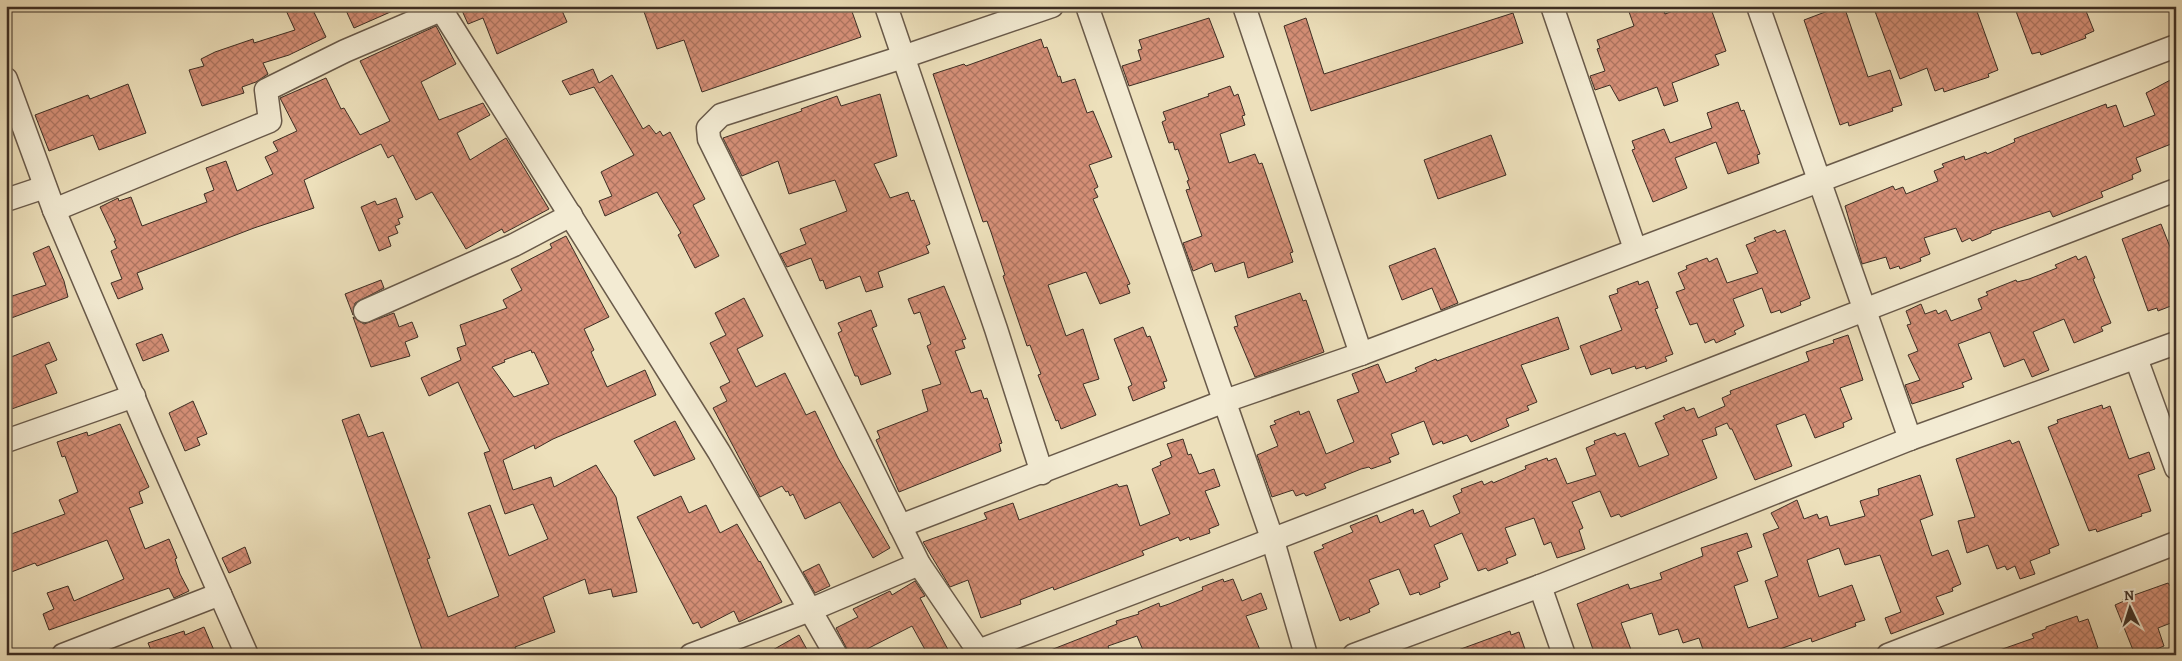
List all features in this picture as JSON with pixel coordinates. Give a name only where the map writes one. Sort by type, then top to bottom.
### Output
[{"type":"street","points":[[886,6],[996,329],[1042,474]]},
{"type":"street","points":[[1052,6],[903,57],[721,115],[708,128],[709,140],[919,564],[979,653],[1274,541],[1863,309],[2176,190]]},
{"type":"street","points":[[1087,6],[1274,541],[1306,655]]},
{"type":"street","points":[[1244,6],[1361,354]]},
{"type":"street","points":[[1552,6],[1635,249]]},
{"type":"street","points":[[1758,6],[1910,439]]},
{"type":"street","points":[[54,210],[270,121],[266,90],[345,51],[440,8],[719,452],[836,655]]},
{"type":"street","points":[[900,526],[1042,474],[1226,401],[1361,354],[2176,46]]},
{"type":"street","points":[[6,79],[54,210],[248,655]]},
{"type":"street","points":[[6,200],[45,186]]},
{"type":"street","points":[[365,311],[514,245],[571,215]]},
{"type":"street","points":[[1354,655],[1540,586],[1910,439],[2176,342]]},
{"type":"street","points":[[2136,358],[2176,468]]},
{"type":"street","points":[[6,441],[134,396]]},
{"type":"street","points":[[1888,655],[2176,543]]},
{"type":"street","points":[[690,655],[810,610],[919,564]]},
{"type":"street","points":[[1540,586],[1564,655]]},
{"type":"street","points":[[63,655],[220,594]]},
{"type":"building","points":[[284,6],[311,6],[326,37],[289,55],[263,63],[268,74],[256,82],[242,87],[244,93],[202,106],[189,70],[204,66],[201,59],[215,52],[253,39],[254,43],[295,30]]},
{"type":"building","points":[[344,6],[404,6],[354,28]]},
{"type":"building","points":[[460,6],[560,6],[567,22],[497,54],[483,18],[468,24]]},
{"type":"building","points":[[642,6],[850,6],[861,37],[702,92],[684,40],[657,49]]},
{"type":"building","points":[[1627,6],[1662,6],[1665,14],[1686,6],[1710,6],[1726,51],[1715,55],[1719,65],[1672,83],[1678,101],[1664,106],[1657,87],[1619,101],[1610,85],[1595,90],[1590,76],[1605,71],[1597,49],[1600,48],[1597,40],[1634,26]]},
{"type":"building","points":[[1844,6],[1868,77],[1890,70],[1902,105],[1892,108],[1893,111],[1849,126],[1848,122],[1840,125],[1804,20]]},
{"type":"building","points":[[1873,6],[1975,6],[1998,70],[1988,74],[1989,77],[1944,92],[1943,88],[1935,91],[1927,68],[1900,79]]},
{"type":"building","points":[[2014,6],[2084,6],[2094,31],[2085,35],[2086,38],[2041,55],[2040,52],[2032,54]]},
{"type":"building","points":[[1513,13],[1523,43],[1311,111],[1284,26],[1306,18],[1324,74]]},
{"type":"building","points":[[1209,18],[1224,57],[1129,86],[1122,66],[1141,60],[1138,50],[1142,49],[1139,40]]},
{"type":"building","points":[[436,26],[456,64],[421,82],[439,120],[483,103],[490,115],[457,133],[470,160],[506,138],[549,209],[504,233],[502,229],[466,249],[432,192],[416,200],[393,155],[388,158],[381,144],[304,180],[314,208],[254,228],[137,273],[143,289],[118,299],[111,283],[122,279],[111,251],[117,248],[114,241],[116,241],[100,207],[118,198],[119,201],[131,197],[142,226],[207,202],[204,194],[214,190],[206,168],[226,161],[237,191],[273,174],[265,157],[278,151],[273,142],[297,131],[280,98],[326,78],[341,109],[344,108],[360,135],[390,121],[360,61]]},
{"type":"building","points":[[1041,39],[1044,48],[1047,47],[1062,83],[1075,79],[1087,113],[1093,111],[1112,157],[1089,165],[1098,187],[1094,189],[1098,197],[1093,199],[1130,284],[1127,285],[1130,293],[1100,304],[1086,272],[1048,285],[1066,336],[1083,329],[1099,379],[1083,384],[1096,415],[1061,429],[1038,375],[1041,374],[1030,345],[1027,346],[1003,276],[1005,275],[991,232],[987,221],[983,222],[933,74],[964,64],[966,66]]},
{"type":"building","points":[[593,69],[599,83],[612,75],[643,129],[649,125],[656,134],[660,131],[663,136],[670,132],[705,199],[693,205],[719,256],[695,268],[678,235],[681,233],[657,192],[605,216],[599,201],[612,196],[601,172],[634,155],[594,87],[570,95],[562,81]]},
{"type":"building","points":[[2176,77],[2176,142],[2136,158],[2141,171],[2132,175],[2133,179],[2101,192],[2103,197],[2053,217],[2050,211],[1991,231],[1991,233],[1972,241],[1970,238],[1962,242],[1956,228],[1924,238],[1930,254],[1920,258],[1921,261],[1900,269],[1899,266],[1890,269],[1886,257],[1862,264],[1845,206],[1893,186],[1895,190],[1903,187],[1906,194],[1938,181],[1934,171],[1944,167],[1942,164],[1964,156],[1965,160],[1986,152],[1987,154],[2015,142],[2014,139],[2106,104],[2107,108],[2116,105],[2124,127],[2155,115],[2146,93]]},
{"type":"building","points":[[128,84],[146,133],[99,150],[93,135],[49,151],[35,115],[88,95],[90,99]]},
{"type":"building","points":[[1230,86],[1234,96],[1238,94],[1245,115],[1242,116],[1245,125],[1220,134],[1229,163],[1255,154],[1259,164],[1262,163],[1293,252],[1290,253],[1293,262],[1248,278],[1244,262],[1215,272],[1212,263],[1193,271],[1183,243],[1202,236],[1186,190],[1190,189],[1187,181],[1189,180],[1178,149],[1175,150],[1173,142],[1169,143],[1162,122],[1166,120],[1163,112],[1209,96],[1208,94]]},
{"type":"building","points":[[880,94],[897,156],[874,164],[890,198],[908,192],[911,201],[914,200],[930,244],[926,246],[929,253],[878,272],[883,287],[866,292],[860,276],[826,289],[823,280],[820,281],[811,258],[787,267],[780,254],[806,244],[800,229],[847,211],[835,180],[789,194],[778,161],[742,176],[723,138],[802,111],[801,109],[837,96],[841,106]]},
{"type":"building","points":[[1738,102],[1741,111],[1744,110],[1760,154],[1757,155],[1759,163],[1728,174],[1716,142],[1675,158],[1687,188],[1653,202],[1632,150],[1635,149],[1632,141],[1664,129],[1670,143],[1712,128],[1707,113]]},
{"type":"building","points":[[1491,135],[1506,175],[1438,199],[1424,160]]},
{"type":"building","points":[[396,198],[403,217],[398,219],[400,224],[395,226],[398,233],[388,237],[391,246],[379,251],[361,207],[375,201],[377,205]]},
{"type":"building","points":[[2161,224],[2176,262],[2176,304],[2158,311],[2157,308],[2148,311],[2122,239]]},
{"type":"building","points":[[1775,230],[1777,233],[1785,230],[1810,298],[1800,302],[1801,305],[1781,313],[1780,310],[1771,313],[1762,288],[1733,299],[1744,326],[1734,331],[1736,334],[1716,343],[1714,339],[1705,343],[1697,323],[1690,325],[1676,292],[1685,289],[1678,273],[1687,269],[1686,266],[1707,258],[1709,262],[1717,258],[1727,283],[1758,273],[1746,245],[1756,241],[1754,238]]},
{"type":"building","points":[[566,236],[609,317],[584,329],[594,350],[591,352],[607,387],[645,370],[656,395],[553,439],[535,449],[534,445],[503,460],[513,490],[551,477],[554,487],[596,465],[616,497],[637,592],[613,597],[611,589],[589,594],[585,579],[543,597],[555,632],[515,647],[517,655],[424,655],[342,420],[359,414],[368,437],[383,432],[430,558],[427,559],[448,617],[499,596],[468,513],[490,505],[509,556],[548,539],[533,504],[505,514],[484,453],[490,451],[458,382],[429,396],[421,378],[461,360],[457,348],[466,345],[460,325],[507,308],[503,300],[522,290],[511,269],[552,248],[550,244]],"holes":[[[531,350],[532,353],[534,352],[549,384],[514,397],[492,367],[505,362],[504,360]]]},
{"type":"building","points":[[49,246],[64,281],[68,297],[6,320],[6,298],[46,285],[33,253]]},
{"type":"building","points":[[1435,248],[1458,303],[1441,310],[1432,288],[1402,300],[1389,266]]},
{"type":"building","points":[[2076,256],[2078,260],[2086,256],[2095,278],[2093,279],[2111,323],[2101,327],[2103,331],[2074,343],[2064,319],[2033,332],[2049,370],[2032,377],[2024,359],[2004,367],[1990,332],[1958,344],[1972,379],[1962,383],[1964,387],[1912,404],[1905,385],[1920,380],[1908,355],[1918,351],[1907,325],[1911,324],[1906,311],[1921,304],[1925,314],[1936,310],[1938,314],[1946,310],[1951,321],[1982,309],[1978,299],[1988,295],[1986,292],[2016,280],[2017,282],[2029,279],[2057,268],[2055,265]]},
{"type":"building","points":[[381,280],[384,288],[355,303],[353,315],[345,294]]},
{"type":"building","points":[[1638,281],[1639,285],[1648,281],[1658,308],[1655,309],[1673,354],[1665,357],[1667,361],[1646,369],[1645,366],[1636,369],[1635,366],[1612,374],[1610,368],[1591,375],[1580,346],[1622,330],[1609,296],[1618,293],[1617,289]]},
{"type":"building","points":[[944,286],[966,339],[962,340],[965,348],[955,351],[971,393],[981,390],[984,399],[987,398],[1002,443],[999,444],[1001,451],[899,492],[876,440],[880,438],[877,431],[928,411],[922,390],[941,384],[927,346],[931,344],[920,312],[914,314],[908,299]]},
{"type":"building","points":[[1300,293],[1303,301],[1306,300],[1324,352],[1255,377],[1234,327],[1238,326],[1235,316]]},
{"type":"building","points":[[744,298],[763,336],[737,349],[756,387],[785,373],[806,415],[815,411],[838,458],[890,548],[873,558],[840,502],[805,519],[793,494],[790,496],[788,491],[786,492],[782,486],[760,497],[713,408],[727,401],[720,387],[730,382],[710,343],[726,335],[715,313]]},
{"type":"building","points":[[871,310],[877,326],[872,328],[891,374],[861,385],[858,376],[855,376],[838,333],[842,331],[838,323]]},
{"type":"building","points":[[394,313],[399,327],[412,322],[418,337],[405,342],[410,356],[371,367],[353,317],[364,324]]},
{"type":"building","points":[[1558,317],[1569,349],[1521,365],[1537,402],[1527,406],[1529,410],[1506,419],[1509,426],[1471,442],[1467,435],[1443,444],[1442,441],[1433,445],[1424,421],[1391,434],[1399,454],[1389,458],[1391,462],[1371,469],[1369,467],[1361,469],[1324,484],[1326,488],[1306,496],[1304,493],[1296,496],[1293,490],[1272,497],[1257,455],[1278,446],[1270,426],[1276,424],[1274,421],[1299,411],[1300,415],[1309,411],[1326,454],[1354,442],[1337,400],[1359,392],[1352,374],[1378,364],[1386,383],[1417,371],[1415,368],[1436,359],[1437,361]]},
{"type":"building","points":[[1143,327],[1147,337],[1150,336],[1167,381],[1163,382],[1165,388],[1133,401],[1128,387],[1132,385],[1114,339]]},
{"type":"building","points":[[162,334],[169,351],[143,361],[136,344]]},
{"type":"building","points":[[1848,335],[1863,380],[1840,388],[1852,419],[1843,423],[1844,427],[1815,438],[1805,414],[1776,425],[1792,466],[1755,480],[1732,429],[1730,429],[1727,423],[1715,428],[1717,435],[1702,440],[1717,478],[1621,517],[1619,514],[1611,517],[1600,491],[1572,502],[1583,528],[1579,530],[1585,549],[1557,558],[1551,542],[1544,545],[1534,518],[1505,528],[1516,555],[1506,559],[1508,563],[1488,571],[1486,568],[1478,571],[1462,533],[1434,545],[1448,579],[1439,583],[1440,587],[1420,595],[1419,592],[1410,595],[1399,569],[1369,580],[1379,604],[1369,609],[1370,612],[1350,620],[1349,617],[1340,621],[1314,552],[1324,548],[1322,545],[1353,532],[1350,526],[1377,515],[1380,523],[1413,509],[1414,514],[1423,510],[1430,527],[1460,513],[1453,496],[1462,492],[1461,489],[1482,481],[1484,485],[1492,481],[1493,483],[1526,469],[1525,466],[1547,458],[1548,461],[1556,458],[1567,484],[1596,475],[1586,448],[1595,444],[1594,441],[1615,433],[1617,436],[1625,433],[1639,467],[1669,455],[1655,423],[1665,419],[1663,416],[1684,407],[1686,411],[1694,408],[1698,418],[1725,406],[1722,398],[1731,394],[1730,391],[1809,361],[1806,352],[1834,343],[1833,340]]},
{"type":"building","points":[[49,342],[57,360],[45,365],[57,393],[6,411],[6,359]]},
{"type":"building","points":[[193,401],[207,434],[197,438],[200,445],[185,451],[169,413]]},
{"type":"building","points":[[2102,405],[2103,409],[2110,406],[2129,459],[2149,452],[2155,469],[2138,475],[2151,511],[2097,532],[2096,529],[2089,531],[2048,427],[2058,423],[2057,420]]},
{"type":"building","points":[[675,421],[695,459],[654,476],[634,441]]},
{"type":"building","points":[[120,424],[149,487],[139,492],[143,503],[129,508],[145,549],[169,539],[177,558],[175,559],[180,574],[189,591],[174,598],[169,588],[49,630],[43,614],[54,609],[47,593],[68,586],[74,601],[124,579],[107,540],[37,566],[35,563],[6,574],[6,536],[65,514],[59,500],[78,492],[65,456],[62,457],[57,442],[87,432],[88,436]]},
{"type":"building","points":[[1183,439],[1188,455],[1191,454],[1199,474],[1214,469],[1220,486],[1205,491],[1219,525],[1209,529],[1210,533],[1190,540],[1189,537],[1180,541],[1178,537],[1142,551],[1144,555],[1054,590],[1053,587],[1020,600],[1021,604],[981,618],[968,580],[950,587],[923,542],[987,519],[984,513],[1013,503],[1019,520],[1117,484],[1119,487],[1127,485],[1140,526],[1170,514],[1152,469],[1161,465],[1160,462],[1172,457],[1167,444]]},
{"type":"building","points":[[2010,440],[2012,444],[2019,441],[2059,545],[2049,549],[2050,553],[2030,561],[2035,574],[2020,579],[2015,566],[2007,570],[2005,566],[1997,569],[1988,545],[1967,553],[1958,521],[1975,517],[1956,459]]},
{"type":"building","points":[[1920,475],[1933,515],[1920,520],[1932,556],[1948,550],[1961,584],[1952,588],[1953,591],[1936,597],[1944,614],[1891,634],[1885,618],[1901,612],[1880,555],[1845,565],[1839,548],[1807,560],[1819,597],[1852,585],[1865,620],[1855,623],[1856,626],[1812,642],[1811,638],[1777,650],[1779,655],[1705,655],[1699,638],[1683,643],[1678,629],[1659,635],[1652,613],[1621,623],[1633,655],[1595,655],[1577,604],[1628,584],[1630,589],[1662,579],[1660,573],[1703,556],[1701,548],[1747,533],[1752,547],[1737,552],[1748,581],[1734,586],[1748,628],[1778,618],[1765,581],[1778,576],[1763,534],[1779,528],[1771,513],[1797,500],[1804,519],[1817,514],[1819,519],[1827,516],[1830,526],[1865,516],[1860,501],[1879,495],[1878,489]]},
{"type":"building","points":[[681,496],[689,513],[706,505],[720,533],[737,524],[782,602],[739,622],[734,611],[701,628],[698,622],[693,624],[637,517]]},
{"type":"building","points":[[245,547],[251,563],[229,573],[222,558]]},
{"type":"building","points":[[819,564],[830,586],[815,593],[803,572]]},
{"type":"building","points":[[1223,579],[1224,582],[1233,579],[1242,601],[1261,593],[1267,609],[1246,616],[1262,655],[1145,655],[1137,636],[1108,646],[1111,655],[1038,655],[1117,624],[1116,621],[1139,614],[1138,612],[1159,603],[1160,607],[1169,604],[1203,590],[1202,587]]},
{"type":"building","points":[[915,581],[925,596],[920,598],[951,655],[928,655],[912,626],[867,649],[870,655],[850,655],[836,628],[858,617],[853,609],[890,591],[892,595]]},
{"type":"building","points":[[2168,583],[2170,586],[2176,584],[2176,621],[2158,628],[2164,646],[2142,655],[2135,655],[2115,605],[2124,601],[2123,599]]},
{"type":"building","points":[[2077,616],[2079,622],[2088,619],[2098,648],[2079,655],[1994,655],[1994,652],[2034,638],[2032,634],[2046,629],[2046,627]]},
{"type":"building","points":[[204,627],[216,655],[153,655],[148,643],[184,631],[185,635]]},
{"type":"building","points":[[1510,631],[1511,635],[1519,632],[1527,655],[1451,655],[1450,653]]},
{"type":"building","points":[[799,635],[810,655],[764,655]]}]
